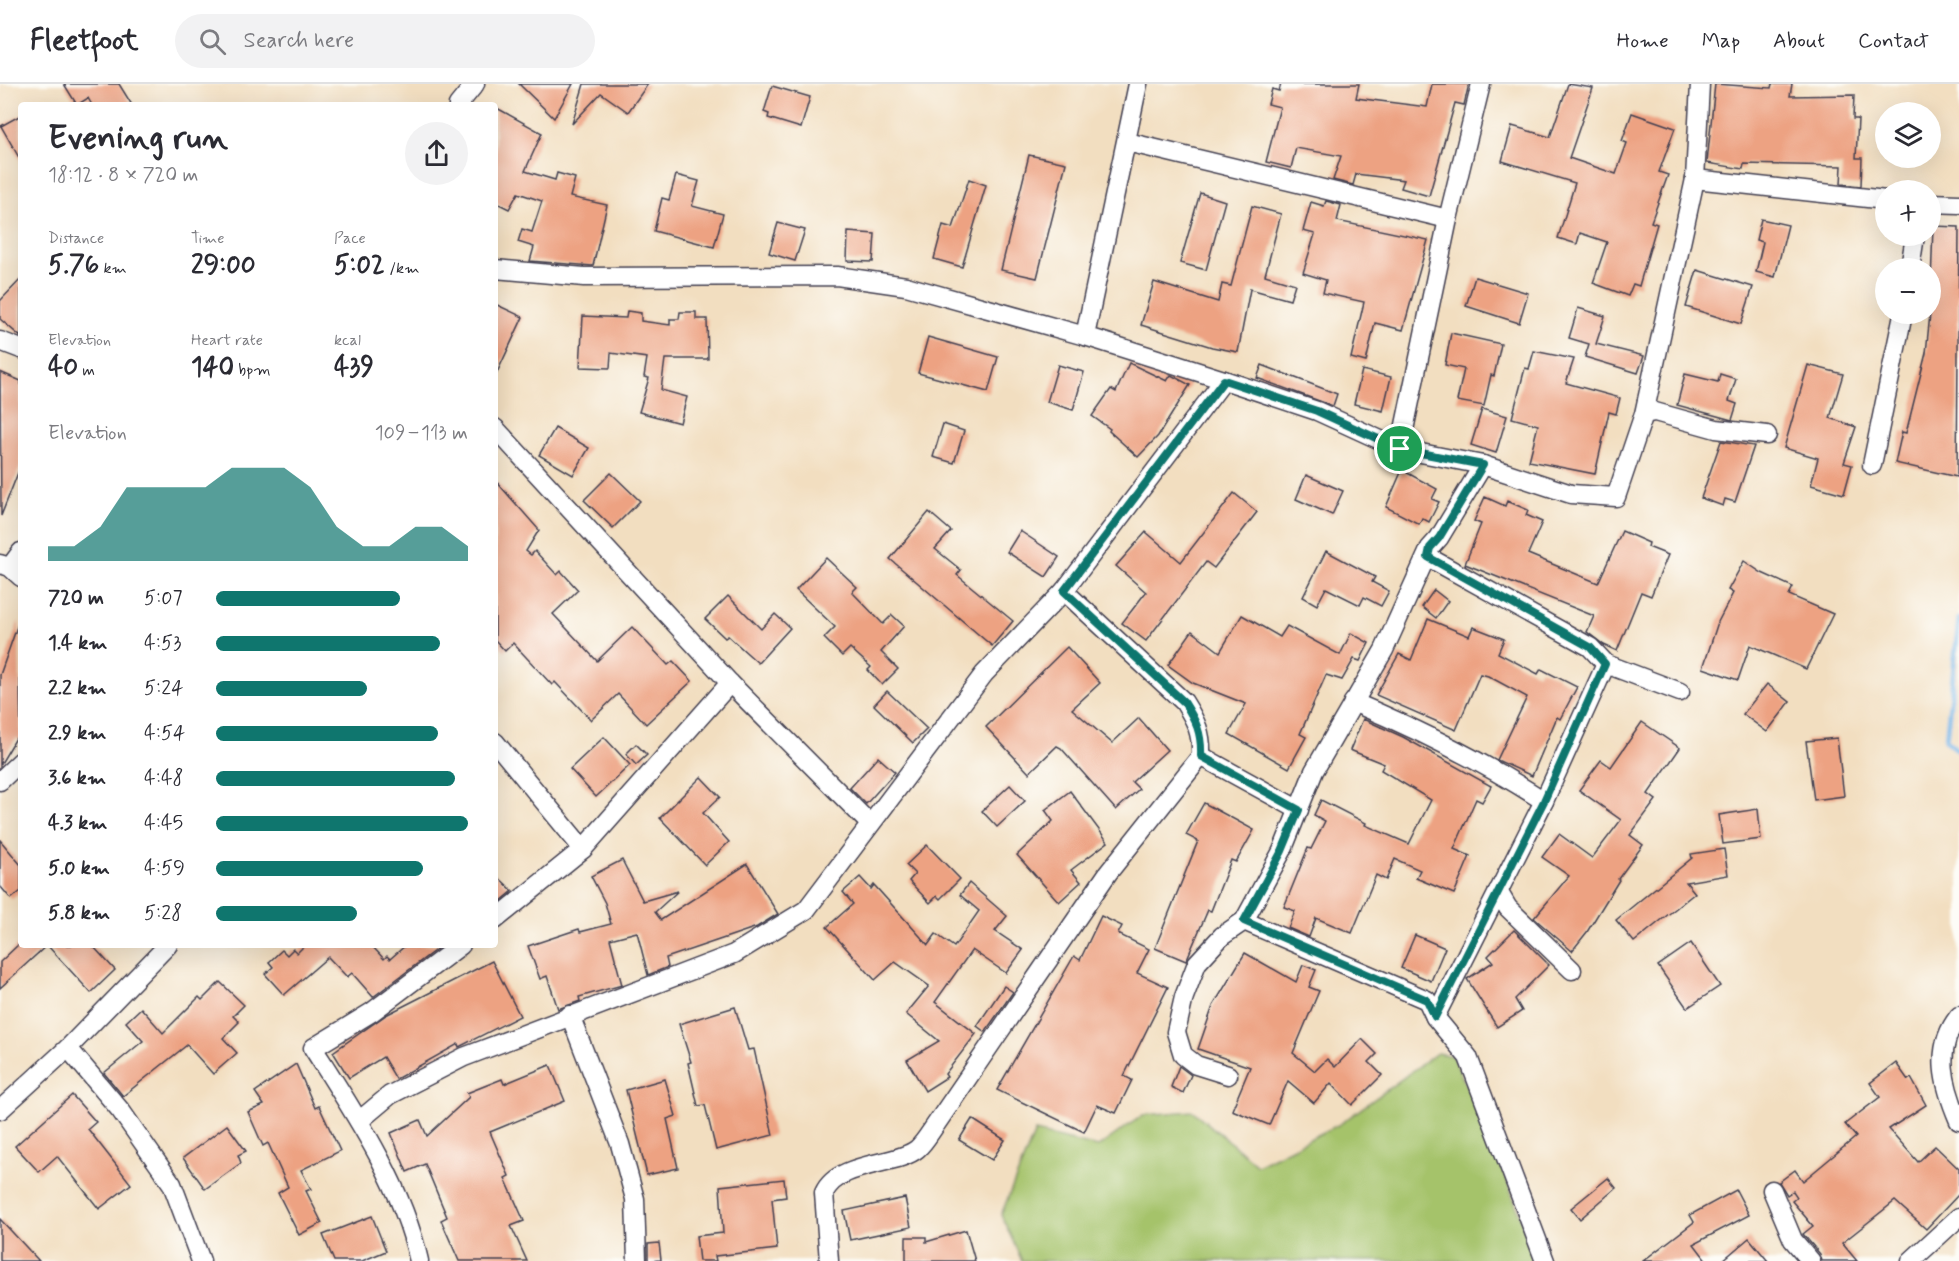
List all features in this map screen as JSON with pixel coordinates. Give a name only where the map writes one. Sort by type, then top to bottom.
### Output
[{"type":"street","points":[[460,102],[475,84]]},
{"type":"street","points":[[1085,336],[1138,84]]},
{"type":"street","points":[[1400,449],[1448,219],[1481,84]]},
{"type":"street","points":[[498,269],[584,277],[837,276],[906,286],[1085,336],[1224,380],[1317,411],[1400,449],[1483,465],[1571,494],[1616,497],[1644,414],[1695,179],[1695,85]]},
{"type":"street","points":[[1127,142],[1448,219]]},
{"type":"street","points":[[1695,179],[1875,199]]},
{"type":"street","points":[[1941,203],[1959,204]]},
{"type":"street","points":[[1872,465],[1901,324]]},
{"type":"street","points":[[0,341],[18,348]]},
{"type":"street","points":[[359,1121],[390,1095],[464,1057],[734,954],[806,910],[869,823],[984,674],[1064,591],[1224,380]]},
{"type":"street","points":[[1644,414],[1655,412],[1716,429],[1767,435]]},
{"type":"street","points":[[498,432],[730,683],[869,823]]},
{"type":"street","points":[[1228,1074],[1196,1065],[1183,1055],[1176,1032],[1184,997],[1197,963],[1222,936],[1244,921],[1282,851],[1314,771],[1384,650],[1428,557],[1430,548],[1439,538],[1483,465]]},
{"type":"street","points":[[1428,557],[1590,647],[1605,664],[1680,692]]},
{"type":"street","points":[[829,1261],[824,1193],[827,1186],[831,1181],[861,1167],[916,1150],[1108,873],[1201,756],[1202,740],[1199,724],[1184,702],[1064,591]]},
{"type":"street","points":[[1435,1017],[1544,801],[1605,664]]},
{"type":"street","points":[[498,918],[583,849],[730,683]]},
{"type":"street","points":[[1353,702],[1404,724],[1493,769],[1544,801]]},
{"type":"street","points":[[498,746],[583,849]]},
{"type":"street","points":[[1201,756],[1299,810]]},
{"type":"street","points":[[0,781],[18,764]]},
{"type":"street","points":[[1498,891],[1508,908],[1572,970]]},
{"type":"street","points":[[1244,921],[1427,1000],[1435,1017],[1468,1057],[1545,1261]]},
{"type":"street","points":[[0,1110],[68,1048],[165,948]]},
{"type":"street","points":[[419,1261],[411,1226],[359,1121],[313,1048],[372,1012],[457,948]]},
{"type":"street","points":[[570,1015],[620,1144],[635,1199],[637,1261]]},
{"type":"street","points":[[1959,1016],[1947,1039],[1941,1060],[1948,1095],[1959,1120]]},
{"type":"street","points":[[68,1048],[122,1111],[172,1184],[201,1261]]},
{"type":"street","points":[[1772,1190],[1794,1240],[1811,1261]]},
{"type":"street","points":[[1911,1261],[1959,1217]]},
{"type":"green space","points":[[1437,1053],[1452,1056],[1476,1106],[1508,1183],[1534,1261],[1022,1261],[1001,1215],[1035,1132],[1098,1147],[1143,1115],[1193,1111],[1257,1165],[1340,1124]]},
{"type":"building","points":[[64,84],[119,84],[130,102],[90,102],[88,98],[82,102],[75,102]]},
{"type":"building","points":[[519,84],[573,84],[554,118]]},
{"type":"building","points":[[584,84],[648,84],[628,112],[601,93],[572,124]]},
{"type":"building","points":[[1281,84],[1359,84],[1356,98],[1427,107],[1432,84],[1469,84],[1464,105],[1455,103],[1429,196],[1401,188],[1404,180],[1356,174],[1353,185],[1333,180],[1341,156],[1296,148],[1291,168],[1266,162],[1280,107],[1268,104],[1272,89],[1279,91]]},
{"type":"building","points":[[1568,84],[1593,88],[1569,158],[1616,174],[1627,143],[1622,141],[1632,113],[1675,128],[1659,172],[1668,175],[1651,222],[1657,224],[1639,286],[1633,284],[1628,296],[1593,283],[1607,242],[1580,233],[1577,244],[1558,238],[1575,183],[1502,161],[1512,126],[1550,137]]},
{"type":"building","points":[[1715,84],[1771,88],[1772,84],[1792,84],[1790,96],[1854,95],[1853,119],[1858,119],[1856,158],[1862,158],[1861,186],[1841,184],[1842,166],[1744,164],[1743,169],[1707,163]]},
{"type":"building","points":[[772,86],[810,97],[801,128],[768,118],[769,114],[764,112]]},
{"type":"building","points":[[498,109],[542,133],[525,171],[555,180],[557,173],[575,178],[570,197],[607,205],[593,266],[530,261],[534,247],[518,242],[522,229],[532,232],[542,201],[518,193],[509,209],[498,204]]},
{"type":"building","points":[[18,117],[18,156],[1,126]]},
{"type":"building","points":[[1029,155],[1066,163],[1037,278],[1001,270]]},
{"type":"building","points":[[676,175],[699,181],[692,206],[723,214],[714,247],[654,231],[662,198],[669,200]]},
{"type":"building","points":[[969,179],[986,185],[962,267],[934,259],[943,225],[953,228]]},
{"type":"building","points":[[1200,193],[1225,201],[1206,270],[1180,263]]},
{"type":"building","points":[[1326,201],[1341,205],[1337,221],[1428,240],[1403,330],[1375,323],[1366,362],[1351,358],[1364,302],[1323,293],[1326,280],[1303,273],[1315,234],[1303,231],[1311,202],[1324,206]]},
{"type":"building","points":[[1252,206],[1281,214],[1265,275],[1295,284],[1290,300],[1250,289],[1238,352],[1212,347],[1141,325],[1154,282],[1218,302],[1222,284],[1231,286]]},
{"type":"building","points":[[1761,219],[1788,225],[1775,277],[1756,272],[1763,242],[1756,240]]},
{"type":"building","points":[[778,223],[805,230],[795,261],[769,253]]},
{"type":"building","points":[[1941,226],[1959,227],[1957,477],[1895,463],[1902,432],[1906,433],[1926,353],[1929,324],[1941,324],[1941,258],[1932,258],[1932,246],[1941,246]]},
{"type":"building","points":[[848,232],[875,234],[873,262],[847,261]]},
{"type":"building","points":[[1697,270],[1753,287],[1741,324],[1686,307]]},
{"type":"building","points":[[1475,277],[1528,293],[1519,323],[1466,306]]},
{"type":"building","points":[[18,282],[18,334],[0,319],[0,301]]},
{"type":"building","points":[[498,305],[523,317],[498,371]]},
{"type":"building","points":[[1578,308],[1605,316],[1596,344],[1644,356],[1638,373],[1585,357],[1589,344],[1569,338]]},
{"type":"building","points":[[627,311],[641,313],[641,321],[670,325],[670,319],[679,319],[680,312],[696,312],[696,319],[707,319],[708,359],[665,359],[661,390],[687,397],[680,423],[639,412],[649,378],[644,377],[647,358],[611,353],[610,368],[580,367],[583,316],[626,318]]},
{"type":"building","points":[[1451,333],[1501,344],[1484,406],[1457,401],[1464,369],[1445,365]]},
{"type":"building","points":[[928,337],[998,357],[988,392],[918,373]]},
{"type":"building","points":[[1534,351],[1574,359],[1566,383],[1620,398],[1616,414],[1609,412],[1595,474],[1529,461],[1538,425],[1512,418],[1525,368],[1529,369]]},
{"type":"building","points":[[1129,363],[1167,381],[1171,375],[1190,385],[1158,436],[1138,457],[1109,431],[1110,429],[1092,416],[1111,389],[1116,392]]},
{"type":"building","points":[[1058,365],[1084,372],[1073,410],[1047,402]]},
{"type":"building","points":[[1262,365],[1337,394],[1333,406],[1257,378]]},
{"type":"building","points":[[1808,365],[1843,374],[1830,418],[1856,427],[1844,463],[1852,465],[1844,494],[1811,485],[1818,458],[1784,448]]},
{"type":"building","points":[[1362,370],[1391,377],[1383,411],[1354,404]]},
{"type":"building","points":[[0,372],[18,380],[18,473],[1,516]]},
{"type":"building","points":[[1685,374],[1718,382],[1720,374],[1736,379],[1729,401],[1737,404],[1732,420],[1677,405]]},
{"type":"building","points":[[1482,409],[1507,416],[1496,453],[1471,445]]},
{"type":"building","points":[[943,424],[964,431],[954,463],[933,457]]},
{"type":"building","points":[[555,428],[589,448],[573,475],[539,455]]},
{"type":"building","points":[[1721,441],[1754,446],[1735,502],[1725,499],[1723,506],[1701,498]]},
{"type":"building","points":[[1402,470],[1437,489],[1432,499],[1439,502],[1429,522],[1422,518],[1419,524],[1386,507]]},
{"type":"building","points":[[611,473],[640,501],[613,528],[584,500]]},
{"type":"building","points":[[1306,475],[1343,491],[1332,515],[1296,499]]},
{"type":"building","points":[[498,483],[539,530],[526,551],[531,555],[535,551],[557,575],[561,571],[578,590],[553,614],[597,661],[632,627],[668,665],[673,661],[692,681],[646,724],[618,694],[591,720],[555,682],[552,685],[513,643],[505,651],[498,643]]},
{"type":"building","points":[[1234,493],[1257,512],[1214,568],[1206,562],[1146,641],[1122,623],[1146,592],[1116,566],[1146,532],[1181,562]]},
{"type":"building","points":[[1485,497],[1505,506],[1507,501],[1528,510],[1526,515],[1542,522],[1528,554],[1598,583],[1622,531],[1649,543],[1648,547],[1668,555],[1651,596],[1641,592],[1617,651],[1604,645],[1587,632],[1594,616],[1465,564],[1481,524],[1474,521]]},
{"type":"building","points":[[929,512],[951,531],[935,549],[961,570],[957,575],[1013,621],[992,646],[890,559]]},
{"type":"building","points":[[1020,531],[1059,557],[1046,577],[1007,552]]},
{"type":"building","points":[[1326,551],[1375,577],[1372,582],[1389,591],[1381,606],[1364,597],[1360,605],[1326,588],[1317,605],[1303,597]]},
{"type":"building","points":[[826,558],[857,587],[852,592],[883,624],[892,615],[904,626],[881,652],[898,669],[882,685],[868,670],[871,667],[850,648],[842,656],[824,638],[835,627],[796,590]]},
{"type":"building","points":[[1744,561],[1762,573],[1793,587],[1789,595],[1833,614],[1806,669],[1750,645],[1738,680],[1703,668],[1718,622],[1733,593],[1728,590]]},
{"type":"building","points":[[1434,590],[1448,601],[1436,618],[1422,607]]},
{"type":"building","points":[[728,596],[761,629],[775,614],[790,628],[758,663],[728,636],[725,638],[705,619]]},
{"type":"building","points":[[1242,615],[1280,637],[1287,626],[1340,655],[1351,633],[1369,643],[1360,661],[1354,659],[1342,680],[1326,675],[1300,734],[1306,737],[1289,768],[1229,734],[1246,704],[1193,683],[1168,665],[1192,631],[1220,652]]},
{"type":"building","points":[[1428,619],[1469,636],[1473,627],[1504,639],[1498,653],[1538,674],[1541,669],[1577,687],[1560,719],[1557,717],[1532,776],[1497,760],[1527,697],[1488,676],[1480,674],[1456,730],[1376,695],[1399,654],[1411,660]]},
{"type":"building","points":[[18,624],[18,739],[16,738],[0,765],[0,675]]},
{"type":"building","points":[[1067,647],[1100,683],[1072,709],[1112,743],[1139,718],[1167,750],[1132,782],[1139,789],[1116,810],[1061,748],[1057,746],[1029,773],[986,727]]},
{"type":"building","points":[[1767,684],[1790,702],[1767,732],[1743,714]]},
{"type":"building","points":[[887,691],[927,729],[913,743],[874,705]]},
{"type":"building","points":[[1363,719],[1403,737],[1491,786],[1482,802],[1476,799],[1454,849],[1470,856],[1454,894],[1416,878],[1420,870],[1395,859],[1386,880],[1376,875],[1352,933],[1316,918],[1309,937],[1288,928],[1295,911],[1284,907],[1308,848],[1311,849],[1325,821],[1314,815],[1321,800],[1366,823],[1365,825],[1409,844],[1431,800],[1381,770],[1384,764],[1350,750]]},
{"type":"building","points":[[1642,722],[1680,748],[1648,794],[1656,800],[1630,835],[1643,845],[1618,879],[1587,932],[1572,951],[1534,918],[1569,876],[1542,857],[1559,834],[1592,858],[1621,820],[1579,790],[1601,760],[1611,767]]},
{"type":"building","points":[[604,737],[630,765],[596,797],[570,769]]},
{"type":"building","points":[[1837,738],[1844,796],[1814,800],[1806,741]]},
{"type":"building","points":[[636,744],[647,755],[636,765],[626,754]]},
{"type":"building","points":[[878,757],[895,772],[866,804],[850,788]]},
{"type":"building","points":[[701,777],[720,797],[703,813],[729,842],[705,865],[660,818]]},
{"type":"building","points":[[1010,785],[1025,801],[997,827],[982,811]]},
{"type":"building","points":[[1070,791],[1108,842],[1071,870],[1081,882],[1059,902],[1017,855],[1053,821],[1045,810]]},
{"type":"building","points":[[1204,803],[1254,830],[1236,862],[1231,860],[1211,911],[1208,910],[1186,961],[1155,948],[1198,841],[1186,835]]},
{"type":"building","points":[[1758,809],[1761,839],[1723,844],[1719,815]]},
{"type":"building","points":[[0,840],[18,861],[18,893],[11,899],[0,886]]},
{"type":"building","points":[[927,845],[960,879],[940,899],[937,896],[930,903],[909,881],[915,874],[906,865]]},
{"type":"building","points":[[1724,849],[1728,875],[1686,882],[1695,893],[1634,942],[1616,920],[1692,858],[1691,854]]},
{"type":"building","points":[[622,860],[643,901],[678,891],[655,912],[661,920],[747,864],[778,914],[757,927],[666,958],[668,967],[648,975],[637,932],[610,939],[622,985],[579,997],[580,1001],[558,1009],[547,976],[540,979],[528,946],[579,929],[580,932],[611,924],[605,903],[591,876]]},
{"type":"building","points":[[498,877],[513,891],[498,904]]},
{"type":"building","points":[[860,877],[871,889],[874,885],[928,945],[936,934],[954,947],[979,911],[960,895],[969,883],[1007,916],[995,931],[1023,950],[1006,973],[972,950],[935,1002],[976,1034],[945,1074],[947,1077],[925,1091],[907,1060],[939,1041],[906,1014],[929,986],[895,962],[875,980],[827,927],[853,904],[843,892]]},
{"type":"building","points":[[1101,916],[1122,926],[1118,934],[1149,949],[1137,973],[1168,987],[1124,1076],[1132,1080],[1116,1113],[1097,1105],[1084,1132],[997,1090],[1074,956],[1080,960]]},
{"type":"building","points":[[1514,930],[1549,965],[1515,999],[1522,1011],[1497,1027],[1467,979],[1493,962],[1488,956]]},
{"type":"building","points":[[1415,935],[1445,948],[1431,981],[1401,968]]},
{"type":"building","points":[[1691,943],[1720,986],[1687,1008],[1658,966]]},
{"type":"building","points":[[18,945],[18,948],[44,948],[0,988],[0,962]]},
{"type":"building","points":[[50,948],[95,948],[115,970],[91,993]]},
{"type":"building","points":[[302,948],[374,948],[384,959],[387,956],[390,959],[403,948],[438,948],[373,997],[352,973],[347,977],[328,957],[284,995],[265,974],[273,967],[269,962],[282,950],[287,955],[293,949],[297,953]]},
{"type":"building","points":[[1245,953],[1296,982],[1303,965],[1316,970],[1309,987],[1319,991],[1293,1053],[1315,1071],[1327,1059],[1335,1067],[1362,1039],[1377,1054],[1369,1062],[1382,1075],[1352,1105],[1331,1083],[1314,1103],[1288,1081],[1269,1125],[1232,1110],[1250,1067],[1198,1049],[1213,1006]]},
{"type":"building","points":[[492,961],[520,1016],[459,1047],[458,1044],[396,1079],[383,1057],[349,1078],[333,1052],[386,1015]]},
{"type":"building","points":[[220,982],[244,1005],[233,1016],[239,1022],[223,1038],[237,1053],[213,1074],[187,1045],[123,1096],[104,1073],[143,1041],[126,1022],[141,1008],[163,1033],[199,997],[202,1000]]},
{"type":"building","points":[[1004,986],[1013,992],[985,1032],[977,1026]]},
{"type":"building","points":[[735,1007],[748,1050],[754,1049],[773,1135],[716,1150],[705,1105],[698,1106],[688,1063],[691,1062],[679,1024]]},
{"type":"building","points":[[1896,1063],[1908,1080],[1911,1078],[1926,1105],[1889,1129],[1918,1162],[1935,1146],[1959,1169],[1959,1194],[1926,1229],[1895,1201],[1842,1243],[1857,1261],[1822,1261],[1820,1254],[1803,1234],[1813,1226],[1792,1201],[1797,1197],[1793,1191],[1787,1195],[1779,1182],[1795,1170],[1803,1181],[1856,1137],[1845,1124],[1880,1097],[1870,1083]]},
{"type":"building","points":[[296,1064],[315,1108],[319,1106],[340,1151],[301,1170],[311,1189],[306,1191],[322,1223],[299,1235],[278,1193],[288,1187],[268,1143],[263,1146],[248,1112],[264,1105],[255,1092]]},
{"type":"building","points":[[550,1065],[565,1101],[490,1132],[509,1176],[505,1178],[524,1221],[511,1226],[527,1261],[459,1261],[441,1220],[447,1217],[425,1164],[407,1172],[391,1133],[420,1120],[427,1136],[469,1097],[467,1093],[502,1079],[504,1084]]},
{"type":"building","points":[[1179,1066],[1191,1075],[1183,1093],[1171,1087]]},
{"type":"building","points":[[665,1079],[676,1116],[667,1119],[678,1168],[647,1175],[626,1090]]},
{"type":"building","points":[[72,1095],[96,1122],[88,1129],[131,1184],[99,1209],[57,1156],[39,1172],[15,1146]]},
{"type":"building","points":[[972,1119],[1005,1140],[992,1160],[959,1140]]},
{"type":"building","points":[[227,1125],[246,1151],[238,1155],[241,1163],[205,1189],[183,1158]]},
{"type":"building","points":[[1608,1178],[1616,1188],[1580,1219],[1571,1208]]},
{"type":"building","points":[[784,1179],[786,1197],[772,1199],[777,1249],[715,1256],[716,1261],[699,1261],[696,1236],[723,1233],[720,1186]]},
{"type":"building","points":[[1736,1190],[1749,1215],[1694,1244],[1707,1261],[1643,1261],[1694,1222],[1690,1215]]},
{"type":"building","points":[[905,1198],[911,1227],[850,1240],[844,1211]]},
{"type":"building","points":[[372,1216],[386,1251],[362,1261],[334,1261],[323,1235]]},
{"type":"building","points":[[0,1219],[39,1261],[0,1261]]},
{"type":"building","points":[[966,1230],[975,1261],[906,1261],[906,1237],[926,1237],[926,1242]]},
{"type":"building","points":[[1749,1238],[1768,1261],[1722,1261]]},
{"type":"building","points":[[659,1243],[661,1260],[648,1261],[648,1244]]},
{"type":"waterway","points":[[1959,619],[1946,740],[1959,751]]},
{"type":"route","points":[[1224,380],[1317,411],[1400,449],[1483,465],[1439,538],[1430,548],[1428,557],[1590,647],[1605,664],[1544,801],[1435,1017],[1427,1000],[1244,921],[1282,851],[1287,834],[1299,810],[1201,756],[1202,740],[1199,724],[1184,702],[1064,591],[1224,380]]}]
